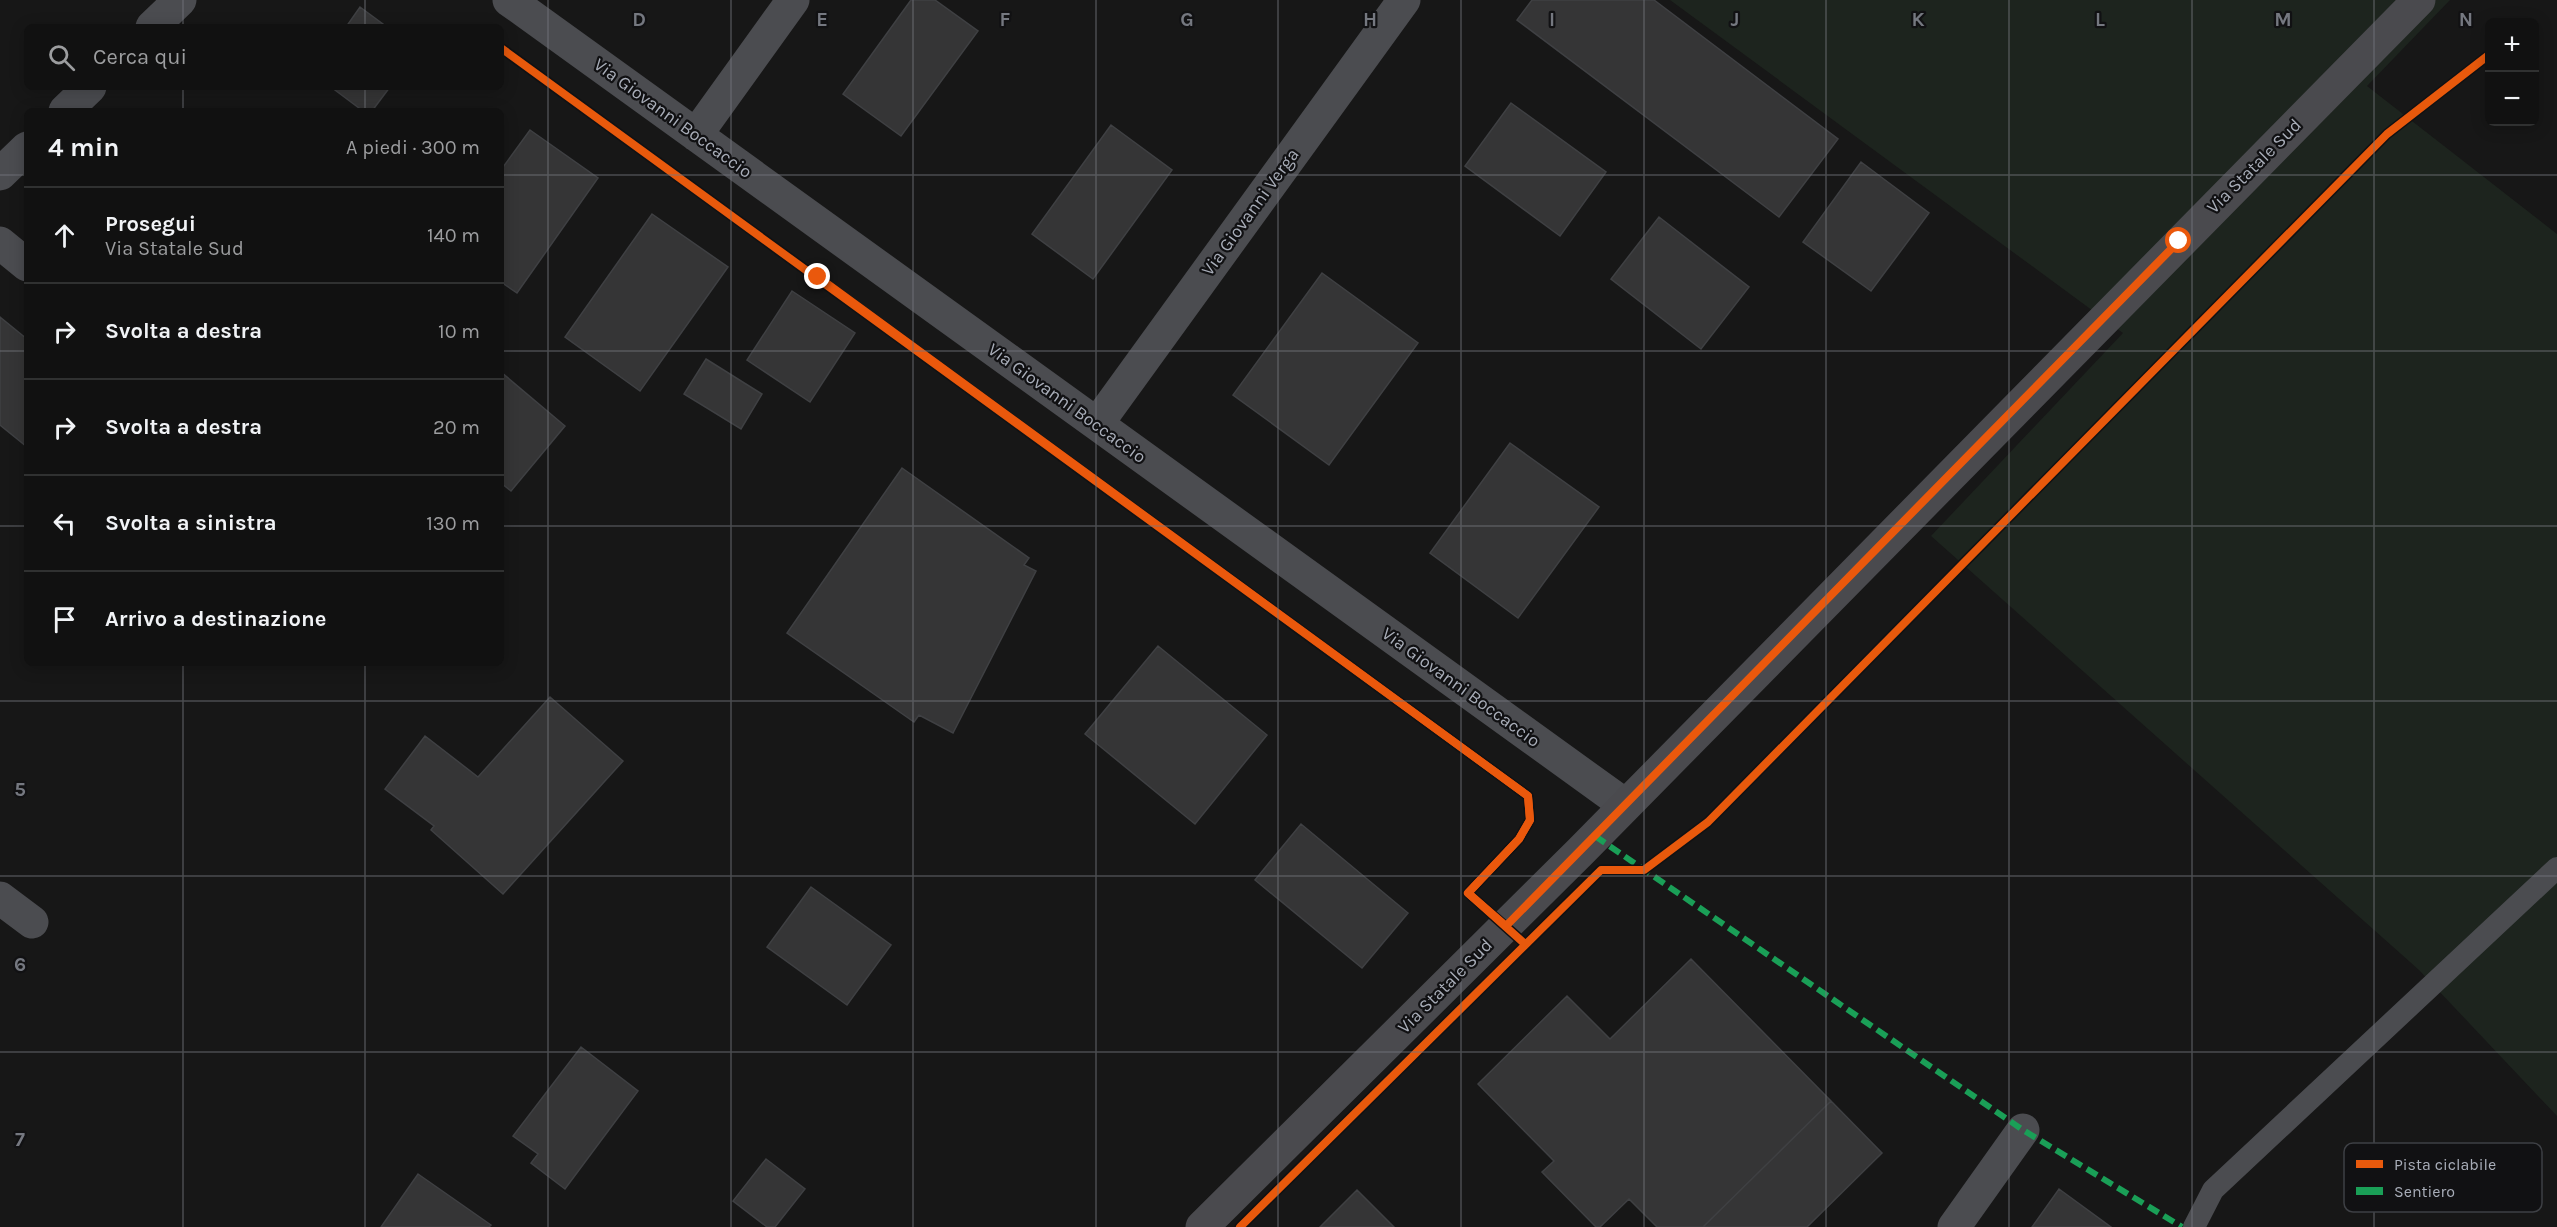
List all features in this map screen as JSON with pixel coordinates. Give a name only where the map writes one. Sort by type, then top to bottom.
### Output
[{"type":"main road","name":"Via Statale Sud","points":[[1202,1227],[1625,805],[2419,0]]},
{"type":"street","points":[[155,24],[180,0]]},
{"type":"street","name":"Via Giovanni Boccaccio","points":[[509,0],[1625,805]]},
{"type":"street","points":[[696,135],[793,0]]},
{"type":"street","name":"Via Giovanni Verga","points":[[1096,424],[1404,0]]},
{"type":"street","points":[[68,108],[87,90]]},
{"type":"street","points":[[0,174],[24,151]]},
{"type":"street","points":[[0,243],[24,263]]},
{"type":"street","points":[[0,898],[32,922]]},
{"type":"street","points":[[1954,1227],[2023,1130]]},
{"type":"lane","points":[[2194,1227],[2213,1190],[2557,868]]},
{"type":"shaded area","points":[[1670,0],[2450,0],[2367,86],[2557,234],[2557,1116],[2419,970],[1931,536],[2123,333]]},
{"type":"building","points":[[911,0],[935,0],[978,31],[901,136],[843,94]]},
{"type":"building","points":[[1532,0],[1654,0],[1838,139],[1779,217],[1517,20]]},
{"type":"building","points":[[360,7],[383,24],[348,24]]},
{"type":"building","points":[[335,90],[388,90],[374,108],[359,108]]},
{"type":"building","points":[[1511,103],[1606,172],[1560,236],[1465,166]]},
{"type":"building","points":[[1111,125],[1172,170],[1093,279],[1032,234]]},
{"type":"building","points":[[530,130],[598,178],[517,293],[504,284],[504,166]]},
{"type":"building","points":[[1861,162],[1929,213],[1871,291],[1803,242]]},
{"type":"building","points":[[652,214],[728,267],[640,391],[565,337]]},
{"type":"building","points":[[1659,217],[1749,287],[1701,349],[1611,279]]},
{"type":"building","points":[[1322,273],[1418,343],[1329,465],[1233,395]]},
{"type":"building","points":[[792,291],[855,333],[810,402],[747,360]]},
{"type":"building","points":[[0,317],[24,337],[24,445],[0,425]]},
{"type":"building","points":[[706,359],[762,394],[741,429],[684,394]]},
{"type":"building","points":[[504,375],[565,426],[511,491],[504,485]]},
{"type":"building","points":[[1510,443],[1599,507],[1518,618],[1430,553]]},
{"type":"building","points":[[902,468],[1029,558],[1024,565],[1036,571],[953,733],[919,715],[914,722],[787,633]]},
{"type":"building","points":[[1158,646],[1267,735],[1195,824],[1085,734]]},
{"type":"building","points":[[550,697],[623,761],[503,894],[431,830],[434,826],[385,789],[425,736],[478,777]]},
{"type":"building","points":[[1301,824],[1408,913],[1362,968],[1255,880]]},
{"type":"building","points":[[811,887],[891,945],[847,1005],[767,947]]},
{"type":"building","points":[[1691,959],[1831,1101],[1703,1227],[1657,1227],[1629,1199],[1600,1227],[1596,1227],[1542,1172],[1554,1161],[1478,1084],[1567,996],[1610,1039]]},
{"type":"building","points":[[581,1047],[638,1091],[565,1189],[531,1163],[538,1154],[513,1136]]},
{"type":"building","points":[[1831,1101],[1882,1153],[1807,1227],[1703,1227]]},
{"type":"building","points":[[766,1159],[805,1189],[775,1227],[767,1227],[733,1201]]},
{"type":"building","points":[[418,1174],[491,1225],[489,1227],[381,1227]]},
{"type":"building","points":[[2059,1189],[2111,1227],[2032,1227]]},
{"type":"building","points":[[1357,1190],[1394,1227],[1320,1227]]},
{"type":"marked path","points":[[1595,836],[2023,1130],[2182,1227]]},
{"type":"cycle path","points":[[504,50],[1528,796],[1530,820],[1519,839],[1468,893],[1525,944]]},
{"type":"cycle path","points":[[1240,1227],[1601,870],[1644,870],[1708,822],[2387,134],[2485,58]]},
{"type":"route","points":[[818,277],[1528,796],[1530,820],[1519,839],[1468,893],[1506,926],[2179,241]]}]
